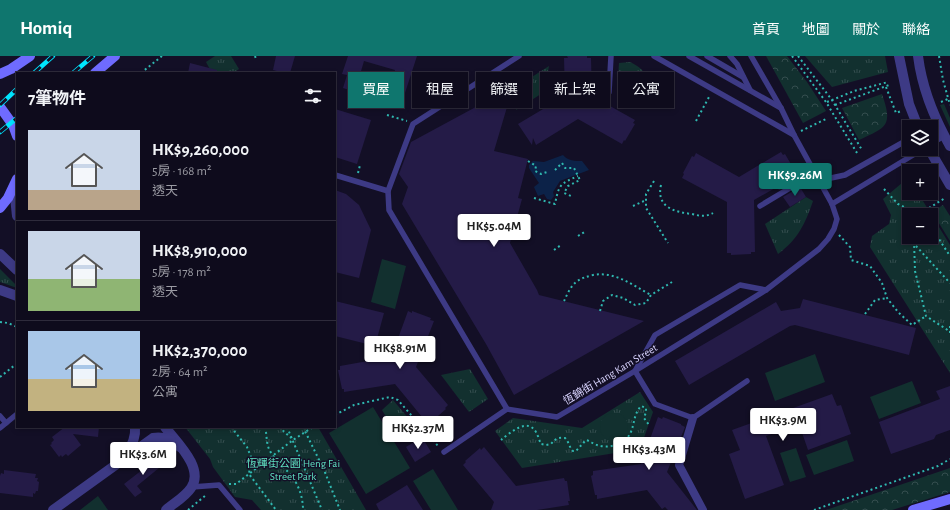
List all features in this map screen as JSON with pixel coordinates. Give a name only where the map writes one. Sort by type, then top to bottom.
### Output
[{"type":"main road","points":[[0,74],[11,69],[30,56]]},
{"type":"main road","points":[[96,72],[115,56]]},
{"type":"main road","points":[[0,107],[13,125],[16,133]]},
{"type":"main road","points":[[0,208],[16,184]]},
{"type":"main road","points":[[913,510],[950,499]]},
{"type":"street","points":[[899,56],[909,104],[915,120]]},
{"type":"street","points":[[918,56],[931,120]]},
{"type":"street","points":[[938,130],[950,146]]},
{"type":"street","points":[[933,156],[950,185]]},
{"type":"street","points":[[0,254],[16,269]]},
{"type":"street","points":[[0,290],[16,296]]},
{"type":"street","points":[[693,418],[679,465],[703,510]]},
{"type":"street","points":[[123,460],[133,443],[135,428]]},
{"type":"street","points":[[166,428],[189,458],[195,471],[195,478],[192,487],[184,496],[166,510]]},
{"type":"street","points":[[53,510],[153,438],[167,438],[180,447]]},
{"type":"lane","points":[[444,452],[507,409],[389,210],[388,191],[413,124],[519,56]]},
{"type":"lane","points":[[610,74],[611,56]]},
{"type":"lane","points":[[654,56],[794,135]]},
{"type":"lane","points":[[689,56],[781,108]]},
{"type":"lane","points":[[707,56],[744,77]]},
{"type":"lane","points":[[730,56],[737,64],[751,91]]},
{"type":"lane","name":"恆錦街 Hang Kam Street","points":[[507,409],[558,417],[766,290],[804,262],[828,239],[834,229],[836,219],[832,204],[752,56]]},
{"type":"lane","points":[[938,140],[944,136]]},
{"type":"lane","points":[[760,206],[815,173],[831,178],[845,175],[902,143]]},
{"type":"lane","points":[[832,204],[911,156]]},
{"type":"lane","points":[[336,175],[388,191]]},
{"type":"lane","points":[[747,381],[693,418],[655,404],[635,371],[655,335],[740,284],[766,290]]},
{"type":"lane","points":[[0,428],[16,415]]},
{"type":"lane","points":[[0,416],[6,423]]},
{"type":"lane","points":[[192,487],[219,485],[240,510]]},
{"type":"path","points":[[142,72],[162,56]]},
{"type":"path","points":[[792,56],[826,102],[857,153]]},
{"type":"path","points":[[798,56],[832,100],[862,150]]},
{"type":"path","points":[[939,56],[950,105]]},
{"type":"path","points":[[674,77],[680,80]]},
{"type":"path","points":[[826,102],[862,89],[888,85]]},
{"type":"path","points":[[834,105],[888,85]]},
{"type":"path","points":[[888,85],[896,112],[901,111]]},
{"type":"path","points":[[696,121],[710,96],[704,93]]},
{"type":"path","points":[[939,97],[941,102],[949,99]]},
{"type":"path","points":[[387,114],[413,124]]},
{"type":"path","points":[[802,130],[828,118]]},
{"type":"path","points":[[528,161],[536,166],[535,170],[541,174],[547,172]]},
{"type":"path","points":[[555,170],[562,163],[565,168],[574,168],[580,180],[568,186],[564,193],[571,196]]},
{"type":"path","points":[[358,174],[360,165]]},
{"type":"path","points":[[534,198],[555,204],[558,190],[562,183],[578,176]]},
{"type":"path","points":[[654,181],[646,194],[646,208],[668,243]]},
{"type":"path","points":[[661,185],[661,200],[666,206],[678,213],[703,216],[708,216],[714,213]]},
{"type":"path","points":[[884,189],[898,204],[906,208]]},
{"type":"path","points":[[929,208],[945,198]]},
{"type":"path","points":[[633,206],[646,200]]},
{"type":"path","points":[[578,236],[586,231]]},
{"type":"path","points":[[840,235],[850,247],[851,260],[870,266],[882,283],[887,298],[898,312],[912,325],[926,316]]},
{"type":"path","points":[[938,238],[950,256]]},
{"type":"path","points":[[554,250],[561,245]]},
{"type":"path","points":[[915,246],[950,283]]},
{"type":"path","points":[[915,246],[915,271],[926,316],[949,331]]},
{"type":"path","points":[[564,301],[575,283],[584,277],[596,275],[610,275],[625,280],[651,295]]},
{"type":"path","points":[[600,311],[604,301],[612,295],[623,298],[635,306],[646,303],[651,295],[672,282]]},
{"type":"path","points":[[865,314],[875,300],[887,298]]},
{"type":"path","points":[[0,322],[8,323],[16,327]]},
{"type":"path","points":[[950,326],[950,335]]},
{"type":"path","points":[[0,377],[15,365]]},
{"type":"path","points":[[336,414],[354,405],[390,397],[398,400],[444,452]]},
{"type":"path","points":[[501,440],[524,425],[532,427],[537,432],[538,439],[541,444],[546,446],[560,437],[565,438],[569,442],[569,447],[572,451],[576,451],[586,440],[598,446],[612,446],[626,440],[630,434],[637,411],[641,406],[646,408],[644,418],[649,425]]},
{"type":"path","points":[[232,428],[247,447],[251,457],[249,474],[276,510]]},
{"type":"path","points":[[265,428],[269,448],[282,467],[289,473],[300,490],[303,498],[303,510]]},
{"type":"path","points":[[280,428],[293,440]]},
{"type":"path","points":[[287,428],[322,510]]},
{"type":"path","points":[[304,428],[324,470],[340,510]]},
{"type":"path","points":[[188,510],[219,485],[236,484],[293,440],[311,428]]},
{"type":"path","points":[[814,510],[938,466],[950,459]]},
{"type":"green space","points":[[215,56],[231,56],[239,69],[234,72],[211,72],[206,62]]},
{"type":"green space","points":[[766,56],[787,56],[807,82],[826,111],[803,123]]},
{"type":"green space","points":[[805,56],[885,56],[888,72],[832,87]]},
{"type":"green space","points":[[630,62],[643,72],[618,72],[619,63]]},
{"type":"green space","points":[[549,66],[548,72],[540,72],[540,95],[532,100],[532,77]]},
{"type":"green space","points":[[882,94],[887,113],[885,124],[876,132],[859,140],[842,108]]},
{"type":"green space","points":[[944,104],[950,118],[950,127],[940,105]]},
{"type":"green space","points":[[902,183],[902,200],[922,200],[927,208],[902,208],[902,244],[938,244],[938,226],[950,245],[950,373],[870,247],[872,236],[889,224],[891,215],[883,199]]},
{"type":"green space","points":[[806,197],[813,201],[804,224],[791,243],[778,254],[765,224]]},
{"type":"green space","points":[[943,205],[950,216],[950,241],[938,222],[938,208]]},
{"type":"green space","points":[[382,259],[406,266],[395,309],[371,302]]},
{"type":"green space","points":[[0,269],[16,285],[16,288],[0,282]]},
{"type":"green space","points":[[815,354],[825,382],[775,401],[765,373]]},
{"type":"green space","points":[[470,369],[488,399],[469,412],[441,375]]},
{"type":"green space","points":[[912,381],[921,403],[879,419],[870,397]]},
{"type":"green space","points":[[640,392],[653,412],[640,449],[522,468],[495,431],[513,418],[582,428]]},
{"type":"green space","points":[[393,400],[415,426],[396,433],[382,410]]},
{"type":"green space","points":[[373,407],[410,468],[366,494],[329,433]]},
{"type":"green space","points":[[614,413],[624,417],[628,427],[624,437],[614,441],[604,437],[600,427],[604,417]]},
{"type":"green space","name":"恆輝街公園 Heng Fai Street Park","points":[[186,428],[319,428],[366,510],[261,510],[252,500],[235,497],[213,467],[210,459]]},
{"type":"green space","points":[[847,440],[854,461],[814,475],[806,455]]},
{"type":"green space","points":[[796,448],[806,477],[790,482],[780,453]]},
{"type":"green space","points":[[950,468],[950,492],[892,510],[826,510]]},
{"type":"green space","points":[[433,469],[458,510],[431,510],[413,481]]},
{"type":"green space","points":[[98,496],[108,510],[80,510]]},
{"type":"water","points":[[563,155],[569,160],[582,161],[589,170],[560,181],[553,192],[554,196],[551,200],[547,199],[544,194],[538,196],[534,187],[539,183],[529,168],[529,165],[533,161],[544,162]]},
{"type":"building","points":[[276,56],[295,56],[290,72],[273,70]]},
{"type":"building","points":[[348,56],[417,56],[405,93],[404,72],[394,72],[395,70],[364,61],[361,72],[348,72],[348,90],[343,88],[347,75],[342,74]]},
{"type":"building","points":[[567,56],[587,56],[587,58],[591,58],[591,72],[564,72],[564,58],[568,58]]},
{"type":"building","points":[[190,63],[217,70],[217,72],[188,72]]},
{"type":"building","points":[[610,106],[635,120],[633,123],[635,124],[622,144],[578,119],[536,145],[533,138],[532,145],[518,124],[545,108],[610,108]]},
{"type":"building","points":[[476,107],[507,108],[494,151],[528,159],[518,198],[522,199],[510,243],[539,295],[644,321],[514,395],[486,344],[402,204],[408,187],[399,174],[411,142]]},
{"type":"building","points":[[336,109],[371,120],[357,164],[336,157]]},
{"type":"building","points":[[781,152],[783,155],[785,154],[795,171],[794,172],[796,175],[794,177],[796,180],[779,190],[777,187],[754,200],[755,252],[751,252],[751,254],[731,255],[731,253],[727,253],[727,202],[682,178],[692,156],[694,157],[696,153],[739,177]]},
{"type":"building","points":[[800,187],[806,197],[790,207],[783,197]]},
{"type":"building","points":[[336,190],[346,194],[359,205],[371,230],[359,278],[336,272]]},
{"type":"building","points":[[803,299],[916,328],[909,355],[795,325],[790,326],[689,385],[675,361],[776,302],[781,311],[800,308]]},
{"type":"building","points":[[336,301],[384,313],[375,346],[336,336]]},
{"type":"building","points":[[408,311],[431,318],[430,320],[434,321],[416,367],[448,405],[445,408],[446,409],[431,422],[430,420],[427,423],[395,384],[344,392],[338,370],[340,370],[340,366],[418,352],[396,344]]},
{"type":"building","points":[[950,386],[950,430],[936,435],[934,439],[891,454],[879,422],[940,399],[936,391]]},
{"type":"building","points":[[832,394],[837,406],[841,405],[851,434],[808,450],[799,424],[766,436],[784,485],[745,499],[729,454],[740,450],[732,430]]},
{"type":"building","points":[[658,417],[662,419],[663,417],[685,427],[667,472],[697,510],[668,510],[665,507],[662,509],[647,490],[597,499],[591,476],[593,475],[593,471],[641,464]]},
{"type":"building","points":[[64,428],[99,428],[98,437],[73,434],[81,445],[68,456],[66,454],[59,457],[50,445],[54,440],[52,437]]},
{"type":"building","points":[[422,437],[431,452],[415,462],[406,447]]},
{"type":"building","points":[[484,447],[516,486],[564,478],[565,481],[567,481],[570,501],[568,501],[569,505],[537,510],[491,510],[494,502],[463,465],[466,462],[465,461],[480,448],[481,450]]},
{"type":"building","points":[[160,456],[165,463],[137,486],[142,492],[135,497],[124,484]]},
{"type":"building","points":[[4,470],[36,474],[35,478],[38,478],[37,481],[39,482],[38,491],[36,491],[35,494],[33,493],[33,497],[0,493],[0,476],[1,473],[4,474]]},
{"type":"building","points":[[407,485],[423,510],[379,510],[376,504]]},
{"type":"railway","points":[[35,72],[53,56]]},
{"type":"railway","points":[[74,72],[93,56]]},
{"type":"railway","points":[[0,105],[16,90]]},
{"type":"railway","points":[[0,132],[16,119]]}]
